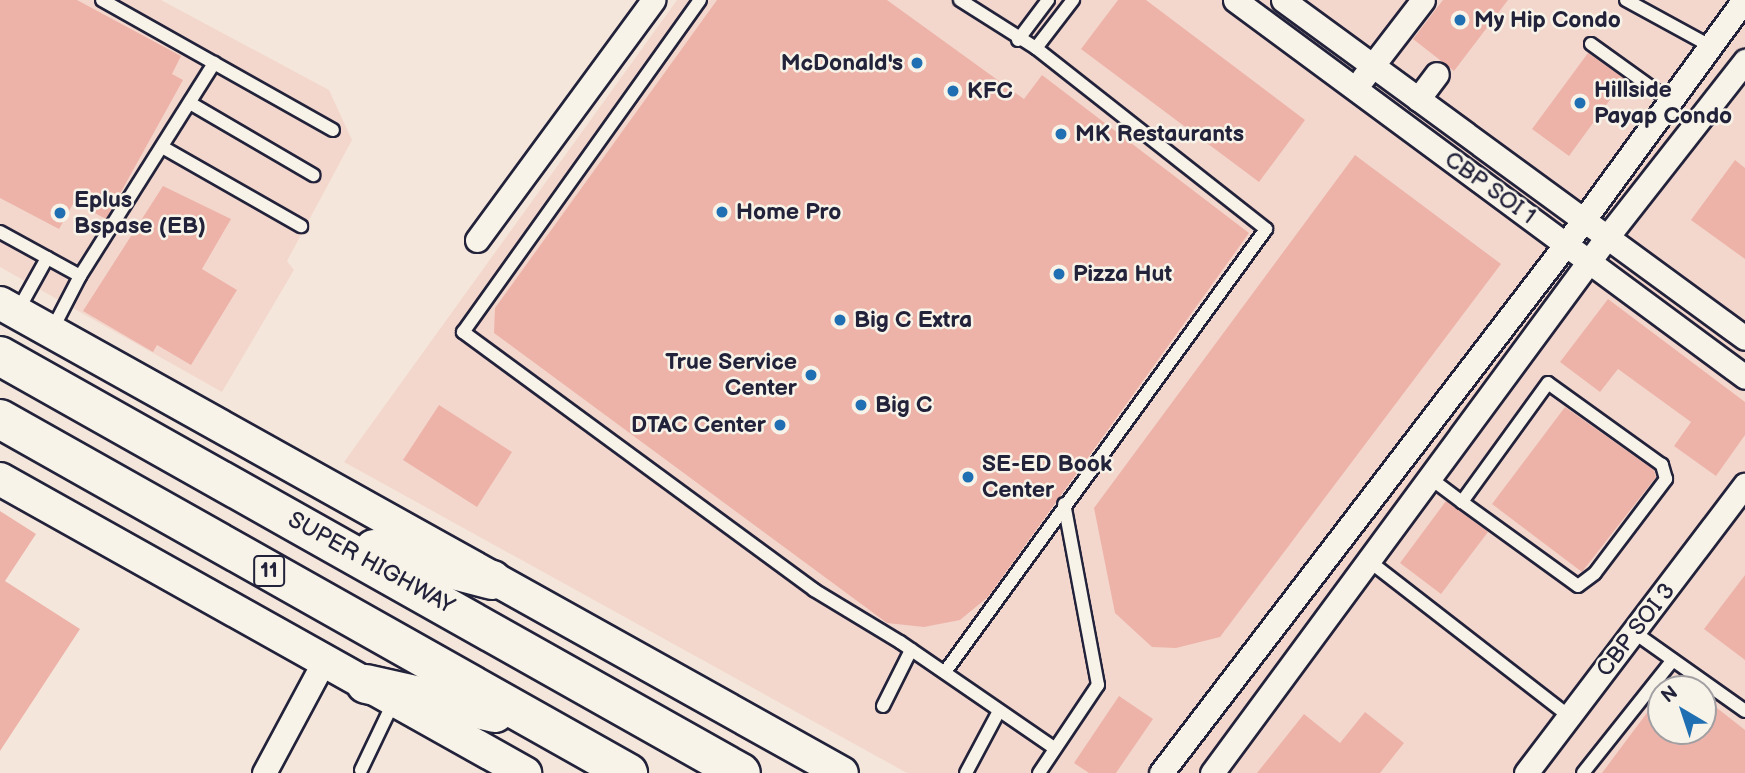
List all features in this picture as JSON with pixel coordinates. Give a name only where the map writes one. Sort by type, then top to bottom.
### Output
[{"type":"highway","name":"SUPER HIGHWAY","points":[[0,356],[741,773]]},
{"type":"highway","name":"11","points":[[0,419],[628,773]]},
{"type":"highway","points":[[324,536],[492,580]]},
{"type":"highway","points":[[381,691],[538,723]]},
{"type":"main road","points":[[9,308],[842,773]]},
{"type":"main road","points":[[0,479],[525,773]]},
{"type":"street","points":[[477,240],[653,0]]},
{"type":"street","name":"CBP SOI 1","points":[[1235,0],[1745,377]]},
{"type":"street","name":"CBP SOI 1","points":[[1283,0],[1745,338]]},
{"type":"street","points":[[1356,89],[1423,0]]},
{"type":"street","points":[[1161,773],[1566,244],[1745,0]]},
{"type":"street","points":[[1212,773],[1607,237],[1745,61]]},
{"type":"street","points":[[1418,99],[1437,74]]},
{"type":"street","name":"CBP SOI 3","points":[[1526,773],[1636,633],[1745,485]]},
{"type":"street","points":[[264,773],[324,661]]},
{"type":"lane","points":[[102,0],[333,130]]},
{"type":"lane","points":[[701,0],[463,332],[814,590],[911,650],[1053,747]]},
{"type":"lane","points":[[945,673],[1064,504],[1266,229],[1036,48],[1018,40],[960,0]]},
{"type":"lane","points":[[1018,40],[1048,0]]},
{"type":"lane","points":[[1036,48],[1073,0]]},
{"type":"lane","points":[[1626,0],[1710,46]]},
{"type":"lane","points":[[1591,44],[1670,101]]},
{"type":"lane","points":[[51,332],[80,276],[164,148],[214,63]]},
{"type":"lane","points":[[190,103],[313,174]]},
{"type":"lane","points":[[164,148],[301,226]]},
{"type":"lane","points":[[0,232],[80,276]]},
{"type":"lane","points":[[9,308],[47,258]]},
{"type":"lane","points":[[1430,478],[1462,502],[1578,586],[1595,573],[1666,479],[1662,465],[1548,383],[1462,502]]},
{"type":"lane","points":[[1039,773],[1053,747],[1098,685],[1064,504]]},
{"type":"lane","points":[[1369,561],[1569,716]]},
{"type":"lane","points":[[1636,633],[1745,711]]},
{"type":"lane","points":[[883,706],[911,650]]},
{"type":"lane","points":[[1583,773],[1673,660]]},
{"type":"lane","points":[[361,770],[381,691]]},
{"type":"lane","points":[[966,773],[999,711]]},
{"type":"shaded area","points":[[0,0],[161,0],[329,90],[352,140],[287,261],[294,270],[222,392],[0,267]]},
{"type":"shaded area","points":[[677,0],[1745,0],[1745,773],[907,773],[344,462]]},
{"type":"building","points":[[0,0],[77,0],[181,56],[172,74],[183,80],[106,219],[74,202],[59,229],[0,198]]},
{"type":"building","name":"Big C Extra","points":[[717,0],[887,0],[1024,99],[1042,75],[1249,233],[988,597],[960,620],[924,627],[887,623],[494,333],[495,308]]},
{"type":"building","points":[[1118,0],[1146,0],[1305,120],[1259,182],[1081,49]]},
{"type":"building","name":"My Hip Condo","points":[[1443,0],[1508,0],[1454,71],[1413,39]]},
{"type":"building","name":"Hillside Payap Condo","points":[[1588,53],[1625,79],[1569,156],[1532,129]]},
{"type":"building","points":[[1355,155],[1501,264],[1220,637],[1176,648],[1152,647],[1115,613],[1094,508]]},
{"type":"building","points":[[1735,160],[1745,168],[1745,259],[1691,220]]},
{"type":"building","points":[[163,186],[231,219],[202,269],[237,290],[191,365],[157,345],[153,352],[83,311]]},
{"type":"building","points":[[1608,299],[1745,402],[1745,435],[1716,476],[1674,446],[1691,422],[1618,369],[1600,392],[1560,362]]},
{"type":"building","points":[[439,405],[512,452],[477,507],[403,460]]},
{"type":"building","points":[[1565,407],[1654,470],[1656,477],[1582,572],[1492,504]]},
{"type":"building","points":[[1446,501],[1488,532],[1441,594],[1400,563]]},
{"type":"building","points":[[0,511],[36,534],[5,581],[80,629],[0,751]]},
{"type":"building","points":[[1745,575],[1745,660],[1704,629]]},
{"type":"building","points":[[1119,696],[1153,719],[1116,773],[1089,773],[1074,763]]},
{"type":"building","points":[[1717,708],[1745,730],[1745,773],[1602,773],[1647,713],[1647,745],[1717,745]]},
{"type":"building","points":[[1365,712],[1404,743],[1380,773],[1257,773],[1304,714],[1340,743]]},
{"type":"place","name":"My Hip Condo","points":[[1460,20]]},
{"type":"place","name":"McDonald's","points":[[917,63]]},
{"type":"place","name":"KFC","points":[[953,91]]},
{"type":"place","name":"Hillside Payap Condo","points":[[1580,103]]},
{"type":"place","name":"MK Restaurants","points":[[1061,134]]},
{"type":"place","name":"Home Pro","points":[[722,212]]},
{"type":"place","name":"Eplus Bspase (EB)","points":[[60,213]]},
{"type":"place","name":"Pizza Hut","points":[[1059,274]]},
{"type":"place","name":"Big C Extra","points":[[840,320]]},
{"type":"place","name":"True Service Center","points":[[811,375]]},
{"type":"place","name":"Big C","points":[[861,405]]},
{"type":"place","name":"DTAC Center","points":[[780,425]]},
{"type":"place","name":"SE-ED Book Center","points":[[968,477]]}]
